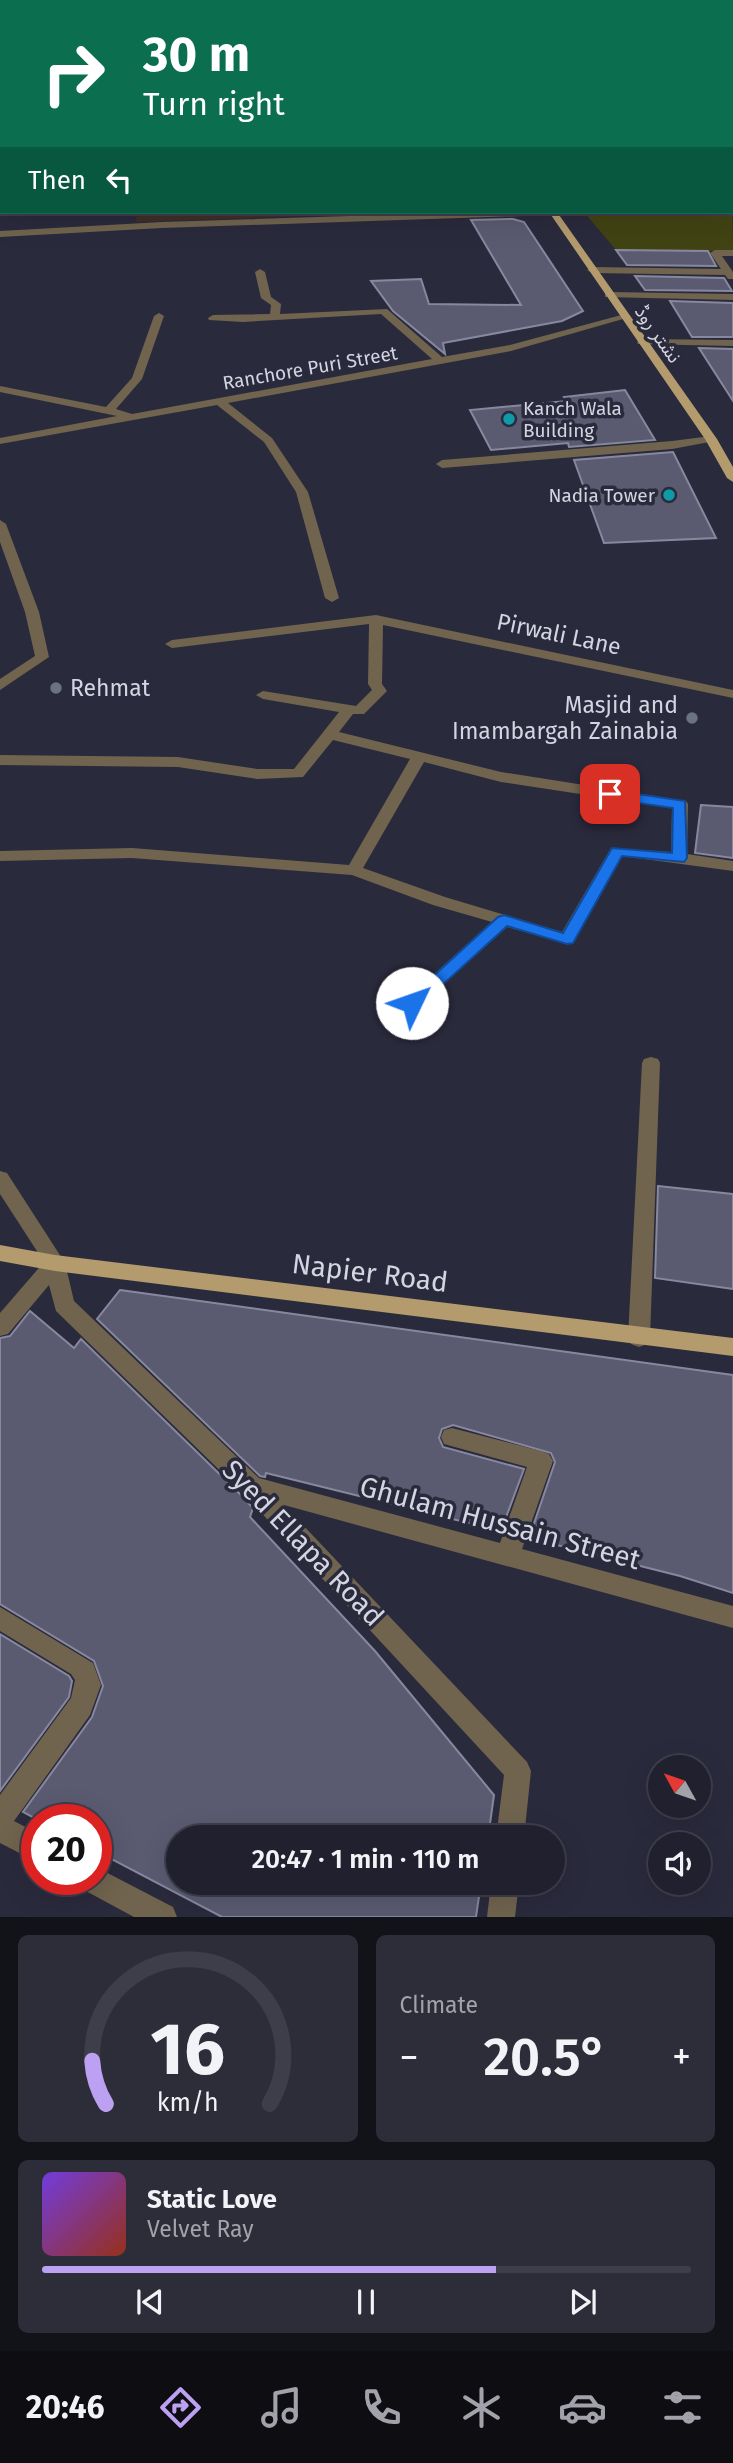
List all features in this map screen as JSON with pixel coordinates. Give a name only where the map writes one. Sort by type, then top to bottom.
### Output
[{"type":"main road","name":"نشتر روڈ","points":[[553,214],[711,439],[733,478]]},
{"type":"main road","name":"Napier Road","points":[[0,1253],[55,1263],[733,1348]]},
{"type":"street","points":[[0,234],[162,225],[492,214]]},
{"type":"street","points":[[730,276],[715,253],[733,253]]},
{"type":"street","points":[[592,270],[730,276]]},
{"type":"street","points":[[260,272],[266,298],[276,304],[275,316]]},
{"type":"street","points":[[609,295],[733,297]]},
{"type":"street","points":[[213,318],[383,311],[440,361]]},
{"type":"street","points":[[109,411],[137,379],[159,316]]},
{"type":"street","name":"Ranchore Puri Street","points":[[0,441],[511,348],[625,317]]},
{"type":"street","points":[[642,342],[733,343]]},
{"type":"street","points":[[0,389],[138,417]]},
{"type":"street","points":[[220,402],[268,440],[302,492],[332,598]]},
{"type":"street","points":[[442,464],[672,445],[711,439]]},
{"type":"street","points":[[0,524],[32,612],[42,657],[0,686]]},
{"type":"street","points":[[263,695],[359,711],[380,691],[375,684],[376,619]]},
{"type":"street","name":"Pirwali Lane","points":[[172,644],[376,619],[733,694]]},
{"type":"street","points":[[0,760],[178,762],[257,774],[298,774],[349,709]]},
{"type":"street","points":[[328,734],[501,777],[680,804],[679,858]]},
{"type":"street","points":[[355,870],[419,757]]},
{"type":"street","points":[[0,856],[132,853],[355,870],[439,901],[567,939],[617,851],[733,866]]},
{"type":"street","points":[[412,1003],[504,920]]},
{"type":"street","points":[[639,1338],[651,1063]]},
{"type":"street","points":[[0,1178],[55,1263],[0,1328]]},
{"type":"street","name":"Syed Ellapa Road","points":[[55,1263],[64,1306],[251,1486],[518,1771],[512,1825]]},
{"type":"street","points":[[452,1437],[541,1461],[507,1556]]},
{"type":"street","name":"Ghulam Hussain Street","points":[[251,1486],[733,1617]]},
{"type":"street","points":[[0,1618],[80,1666],[88,1674],[89,1686],[81,1706],[0,1818]]},
{"type":"street","points":[[0,1828],[21,1839]]},
{"type":"street","points":[[112,1890],[163,1917]]},
{"type":"street","points":[[501,1917],[504,1895]]},
{"type":"shaded area","points":[[137,214],[362,214],[136,222]]},
{"type":"shaded area","points":[[586,214],[732,214],[733,251],[616,250]]},
{"type":"building","points":[[513,219],[524,222],[583,311],[562,321],[443,343],[445,354],[393,311],[371,281],[421,279],[429,304],[521,305],[471,220]]},
{"type":"building","points":[[616,250],[708,251],[716,266],[627,265]]},
{"type":"building","points":[[635,276],[724,278],[732,291],[645,290]]},
{"type":"building","points":[[670,301],[733,303],[733,337],[692,337]]},
{"type":"building","points":[[699,348],[733,349],[733,401]]},
{"type":"building","name":"Kanch Wala Building","points":[[625,390],[655,440],[569,447],[568,443],[491,450],[470,410],[567,401],[564,397]]},
{"type":"building","name":"Nadia Tower","points":[[673,452],[716,538],[604,543],[574,460]]},
{"type":"building","points":[[701,805],[733,807],[733,858],[695,853]]},
{"type":"building","points":[[658,1186],[733,1194],[733,1289],[655,1278]]},
{"type":"building","points":[[120,1290],[733,1375],[733,1593],[680,1576],[529,1538],[555,1462],[551,1453],[453,1425],[442,1429],[439,1438],[443,1447],[524,1469],[501,1531],[266,1473],[265,1477],[260,1476],[97,1319]]},
{"type":"building","points":[[30,1311],[74,1348],[81,1339],[241,1495],[253,1508],[250,1517],[375,1651],[494,1795],[490,1825],[166,1825],[166,1888],[112,1859],[112,1804],[29,1804],[92,1717],[103,1686],[94,1661],[0,1604],[0,1338],[10,1336]]},
{"type":"building","points":[[0,1634],[69,1676],[72,1681],[69,1697],[0,1791]]},
{"type":"building","points":[[180,1895],[479,1895],[476,1917],[222,1917]]},
{"type":"place","name":"Kanch Wala Building","points":[[509,419]]},
{"type":"place","name":"Nadia Tower","points":[[669,495]]},
{"type":"place","name":"Rehmat","points":[[56,688]]},
{"type":"place","name":"Masjid and Imambargah Zainabia","points":[[692,718]]},
{"type":"route","points":[[412,1003],[504,920],[567,939],[617,851],[679,858],[680,804],[610,794]]}]
